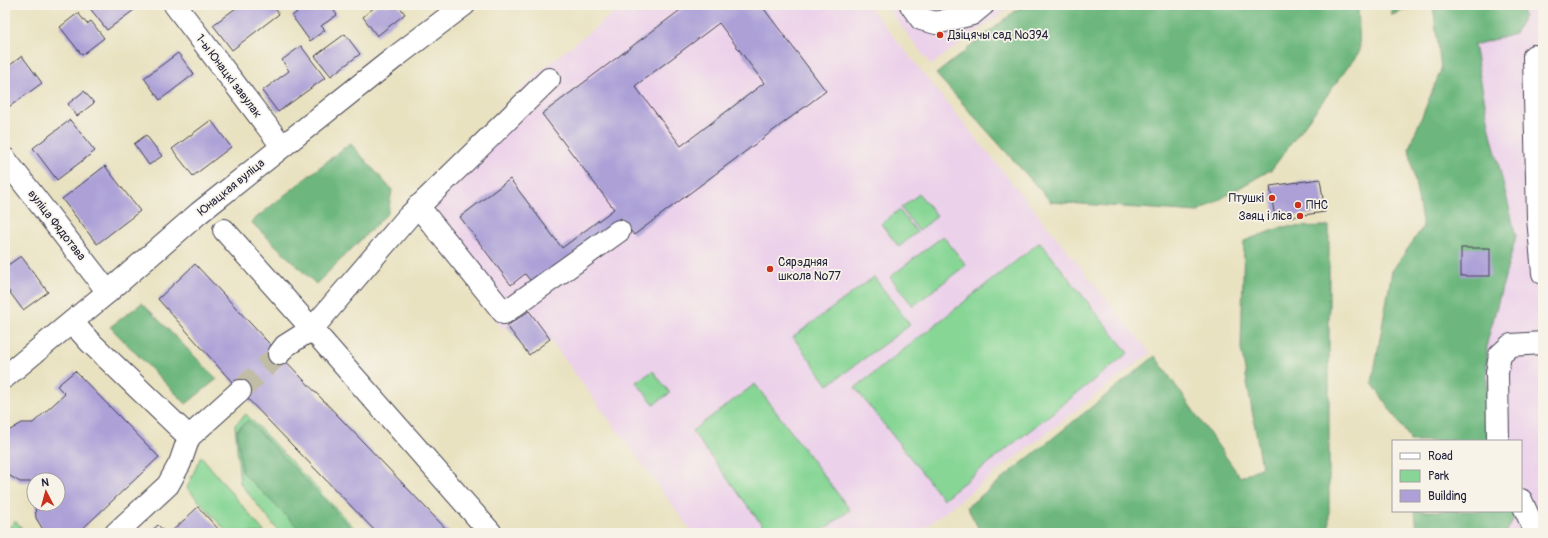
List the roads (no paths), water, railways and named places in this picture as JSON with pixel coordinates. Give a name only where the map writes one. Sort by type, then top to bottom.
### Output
[{"type":"street","name":"1-ы Юнацкі завулак","points":[[175,5],[282,146]]},
{"type":"street","points":[[911,5],[921,19],[936,23],[972,14],[983,5]]},
{"type":"street","name":"Юнацкая вуліца","points":[[5,377],[108,292],[199,213],[452,8]]},
{"type":"street","points":[[1534,56],[1538,218],[1543,273]]},
{"type":"street","points":[[280,354],[285,346],[312,328],[418,206],[549,79]]},
{"type":"street","name":"вуліца Фядотава","points":[[5,159],[108,292]]},
{"type":"street","points":[[418,206],[504,313],[619,231]]},
{"type":"street","points":[[224,230],[312,328],[491,533]]},
{"type":"street","points":[[72,322],[89,341],[189,437]]},
{"type":"street","points":[[1498,440],[1497,373],[1500,355],[1511,345],[1543,343]]},
{"type":"street","points":[[116,533],[168,485],[180,463],[189,437],[240,391]]},
{"type":"street","points":[[1522,502],[1535,531],[1543,531]]},
{"type":"tunnel","points":[[240,391],[279,354]]},
{"type":"place","name":"Дзіцячы сад №394","points":[[940,35]]},
{"type":"place","name":"Птушкі","points":[[1272,198]]},
{"type":"place","name":"ПНС","points":[[1298,205]]},
{"type":"place","name":"Заяц і ліса","points":[[1300,216]]},
{"type":"place","name":"Сярэдняя школа №77","points":[[770,269]]}]
